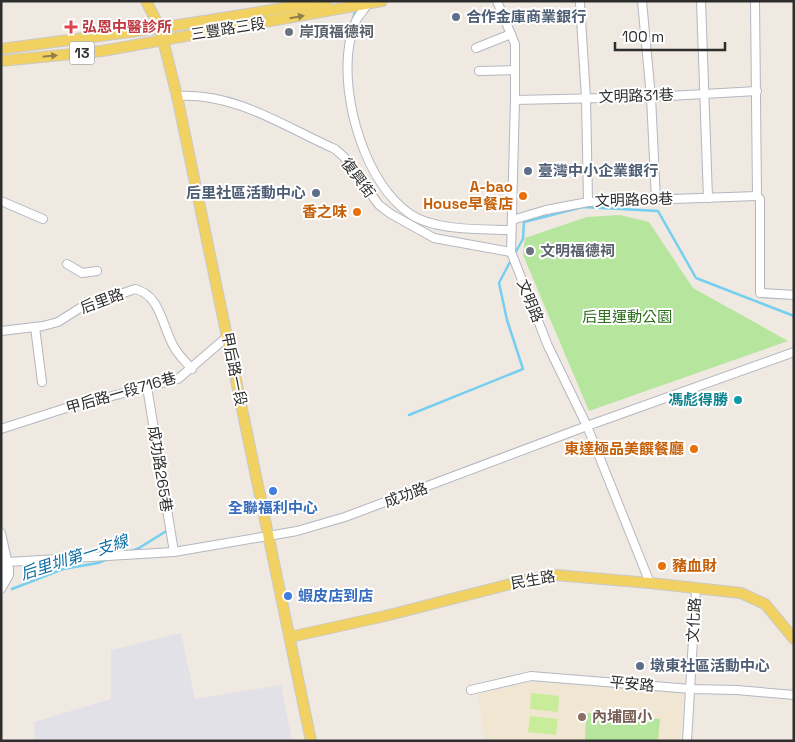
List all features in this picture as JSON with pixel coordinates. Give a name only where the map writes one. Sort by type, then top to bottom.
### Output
[{"type":"main road","name":"甲后路一段","points":[[146,1],[160,28],[177,96],[311,741]]},
{"type":"main road","name":"三豐路三段","points":[[160,28],[327,1]]},
{"type":"main road","name":"三豐路三段","points":[[163,40],[382,1]]},
{"type":"main road","name":"13","points":[[1,49],[160,28]]},
{"type":"main road","name":"13","points":[[1,61],[102,51],[163,40]]},
{"type":"main road","name":"民生路","points":[[290,637],[555,574],[741,594],[765,604],[794,639]]},
{"type":"street","name":"文明路","points":[[497,1],[515,44],[511,252],[548,346],[587,426],[650,583]]},
{"type":"street","points":[[642,1],[651,97],[656,200]]},
{"type":"street","points":[[701,1],[708,198]]},
{"type":"street","points":[[755,1],[757,196],[760,199],[760,293],[794,294]]},
{"type":"street","name":"復興街","points":[[368,2],[356,20],[348,46],[348,82],[352,113],[363,147],[382,184],[411,215],[434,224],[510,230]]},
{"type":"street","points":[[580,2],[586,98],[588,202]]},
{"type":"street","points":[[476,48],[511,34]]},
{"type":"street","points":[[479,71],[514,70]]},
{"type":"street","name":"文明路31巷","points":[[515,100],[651,97],[757,91]]},
{"type":"street","name":"復興街","points":[[177,96],[196,96],[250,108],[335,149],[344,157],[379,205],[410,225],[434,238],[511,252]]},
{"type":"street","name":"文明路69巷","points":[[512,220],[546,210],[588,202],[757,196]]},
{"type":"street","points":[[1,201],[43,219]]},
{"type":"street","points":[[67,264],[82,273],[97,271]]},
{"type":"street","name":"后里路","points":[[1,331],[58,322],[80,308],[135,289],[144,291],[152,299],[174,347],[192,368]]},
{"type":"street","points":[[35,327],[42,382]]},
{"type":"street","name":"甲后路一段716巷","points":[[1,429],[66,408],[178,379],[228,336]]},
{"type":"street","name":"成功路","points":[[5,561],[174,552],[297,531],[345,517],[587,426],[794,352]]},
{"type":"street","name":"成功路265巷","points":[[147,387],[174,552]]},
{"type":"street","points":[[1,533],[9,574],[1,589]]},
{"type":"street","points":[[1,575],[5,561]]},
{"type":"street","name":"文化路","points":[[687,741],[696,589]]},
{"type":"street","name":"平安路","points":[[471,690],[531,676],[794,695]]},
{"type":"shaded area","points":[[181,633],[195,699],[281,685],[292,741],[35,741],[34,722],[111,699],[111,650]]},
{"type":"shaded area","name":"內埔國小","points":[[530,682],[684,693],[680,741],[485,741],[478,694]]},
{"type":"green space","name":"后里運動公園","points":[[620,215],[649,222],[693,288],[788,341],[589,411],[523,255],[525,238],[587,217]]},
{"type":"green space","points":[[531,693],[559,696],[558,712],[530,709]]},
{"type":"green space","points":[[586,713],[660,719],[658,741],[585,741]]},
{"type":"green space","points":[[530,716],[558,719],[556,735],[528,732]]},
{"type":"waterway","points":[[353,19],[356,8]]},
{"type":"waterway","points":[[514,255],[523,239],[524,222],[583,207],[658,211],[696,278],[794,316]]},
{"type":"waterway","points":[[409,415],[523,369],[507,320],[499,283],[511,260]]},
{"type":"waterway","name":"后里圳第一支線","points":[[130,552],[168,530]]},
{"type":"waterway","name":"后里圳第一支線","points":[[12,589],[63,569],[98,563],[108,559]]},
{"type":"place","name":"合作金庫商業銀行","points":[[456,17]]},
{"type":"place","name":"弘恩中醫診所","points":[[71,27]]},
{"type":"place","name":"岸頂福德祠","points":[[289,32]]},
{"type":"place","name":"臺灣中小企業銀行","points":[[528,171]]},
{"type":"place","name":"后里社區活動中心","points":[[316,193]]},
{"type":"place","name":"A-bao House早餐店","points":[[523,196]]},
{"type":"place","name":"香之味","points":[[357,212]]},
{"type":"place","name":"文明福德祠","points":[[530,251]]},
{"type":"place","name":"馮彪得勝","points":[[738,400]]},
{"type":"place","name":"東達極品美饌餐廳","points":[[694,449]]},
{"type":"place","name":"全聯福利中心","points":[[273,491]]},
{"type":"place","name":"豬血財","points":[[662,566]]},
{"type":"place","name":"蝦皮店到店","points":[[288,596]]},
{"type":"place","name":"墩東社區活動中心","points":[[640,666]]},
{"type":"place","name":"內埔國小","points":[[582,717]]}]
